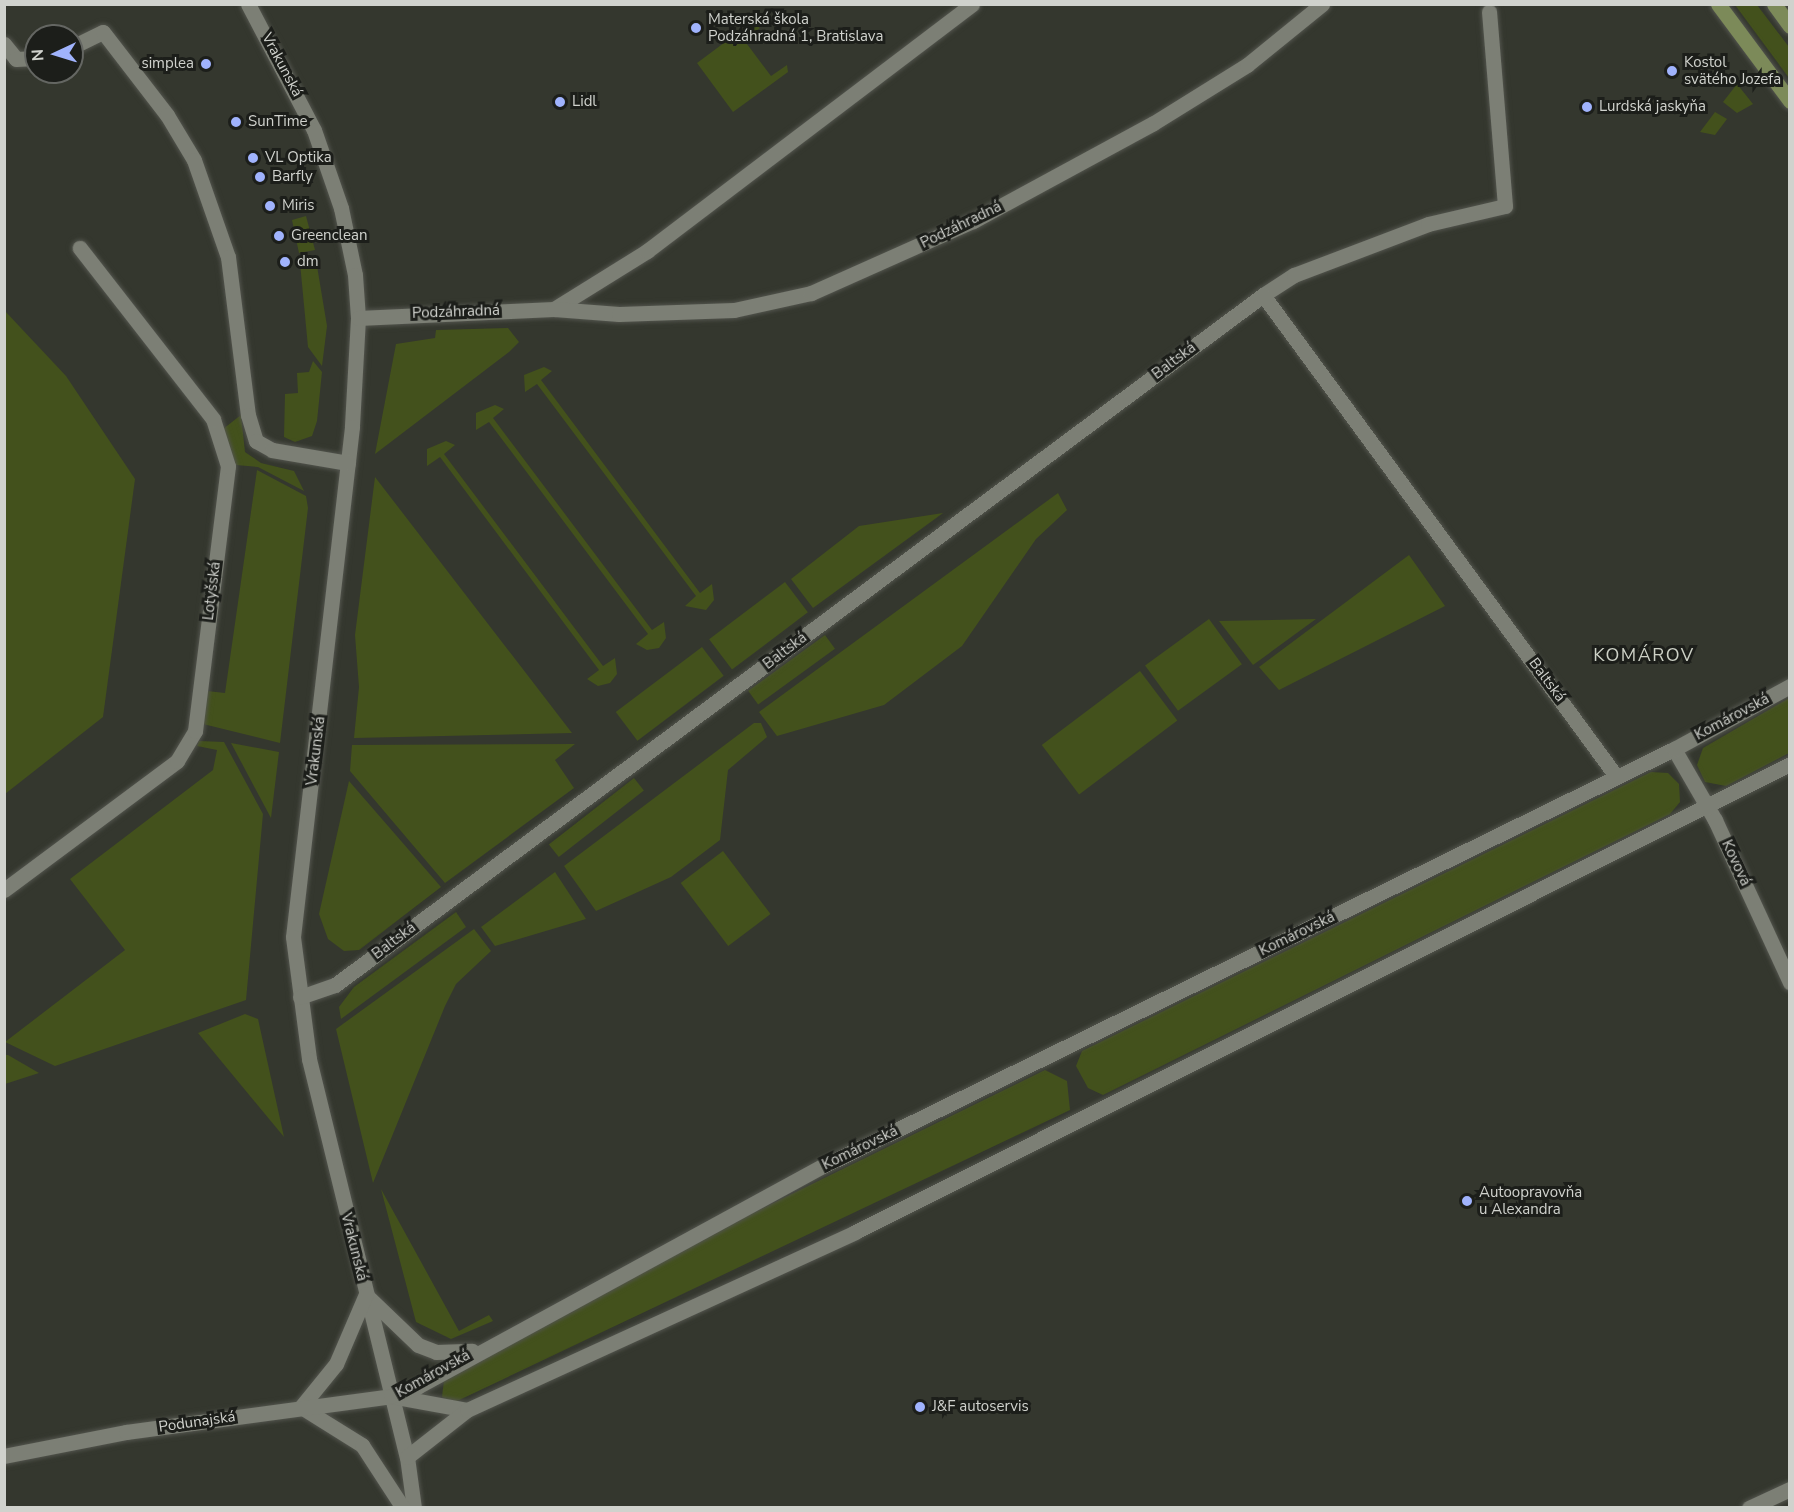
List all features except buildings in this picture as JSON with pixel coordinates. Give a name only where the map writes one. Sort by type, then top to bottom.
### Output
[{"type":"main road","points":[[1718,4],[1790,100]]},
{"type":"main road","points":[[1774,4],[1790,26]]},
{"type":"street","name":"Vrakunská","points":[[248,4],[290,75],[326,162],[351,253],[358,318],[348,463],[293,937],[309,1059],[407,1457],[414,1508]]},
{"type":"street","name":"Podzáhradná","points":[[554,309],[647,250],[972,4]]},
{"type":"street","name":"Podzáhradná","points":[[358,318],[554,309],[619,315],[735,310],[811,293],[973,221],[1152,124],[1247,65],[1322,4]]},
{"type":"street","name":"Baltská","points":[[300,997],[335,985],[1263,294],[1294,274],[1428,224],[1505,206],[1489,12]]},
{"type":"street","points":[[84,41],[103,32],[154,96],[194,160],[228,257],[251,431],[263,447],[348,463]]},
{"type":"street","points":[[4,44],[16,59],[24,59]]},
{"type":"street","name":"Lotyšská","points":[[4,890],[177,760],[195,731],[228,466],[213,419],[80,248]]},
{"type":"street","name":"Baltská","points":[[1263,294],[1616,776]]},
{"type":"street","name":"Komárovská","points":[[391,1396],[417,1387],[474,1351],[823,1166],[1674,749],[1790,686]]},
{"type":"street","name":"Kovová","points":[[1674,749],[1709,807],[1790,982]]},
{"type":"street","points":[[407,1457],[467,1410],[764,1276],[1709,807],[1790,764]]},
{"type":"street","points":[[404,1508],[362,1445],[301,1407],[336,1364],[366,1294],[418,1345],[436,1352],[474,1351]]},
{"type":"street","name":"Komárovská","points":[[391,1396],[467,1410]]},
{"type":"street","name":"Podunajská","points":[[4,1456],[301,1407],[391,1396]]},
{"type":"street","points":[[1749,1508],[1790,1489]]},
{"type":"green space","points":[[1735,5],[1757,5],[1789,47],[1789,78]]},
{"type":"green space","points":[[752,22],[760,28],[744,40],[771,76],[787,65],[788,72],[733,112],[697,63]]},
{"type":"green space","points":[[1737,84],[1753,104],[1737,113],[1723,102]]},
{"type":"green space","points":[[1715,112],[1727,119],[1715,135],[1700,132]]},
{"type":"green space","points":[[306,216],[315,250],[299,253],[292,220]]},
{"type":"green space","points":[[316,260],[327,326],[322,366],[308,347],[300,263]]},
{"type":"green space","points":[[5,311],[66,376],[135,479],[103,717],[5,794]]},
{"type":"green space","points":[[508,328],[519,342],[509,352],[375,454],[396,344],[435,338],[436,330]]},
{"type":"green space","points":[[313,361],[322,372],[317,421],[312,436],[295,442],[284,437],[285,394],[298,393],[297,373],[309,372]]},
{"type":"green space","points":[[544,367],[552,371],[541,380],[700,593],[712,584],[714,600],[706,610],[685,606],[696,596],[537,384],[525,392],[524,375]]},
{"type":"green space","points":[[495,405],[504,409],[493,418],[652,630],[664,622],[666,638],[659,648],[647,650],[636,644],[648,634],[489,422],[476,430],[476,413]]},
{"type":"green space","points":[[241,415],[245,452],[261,463],[294,471],[304,491],[258,467],[236,465],[223,429]]},
{"type":"green space","points":[[446,441],[455,445],[444,454],[603,666],[615,658],[617,674],[610,683],[598,686],[587,679],[599,670],[440,457],[427,466],[427,449]]},
{"type":"green space","points":[[257,470],[306,496],[308,508],[280,743],[203,724],[207,691],[225,693]]},
{"type":"green space","points":[[375,477],[572,733],[354,738],[359,687],[355,635]]},
{"type":"green space","points":[[1058,493],[1067,510],[1036,539],[962,646],[884,705],[777,736],[759,712]]},
{"type":"green space","points":[[943,513],[813,608],[791,579],[859,526]]},
{"type":"green space","points":[[1409,555],[1445,606],[1279,690],[1259,667]]},
{"type":"green space","points":[[785,582],[808,612],[732,670],[709,639]]},
{"type":"green space","points":[[1209,619],[1242,664],[1178,711],[1145,665]]},
{"type":"green space","points":[[1316,619],[1253,665],[1219,621]]},
{"type":"green space","points":[[825,635],[835,649],[758,705],[748,691]]},
{"type":"green space","points":[[702,647],[724,676],[637,741],[616,712]]},
{"type":"green space","points":[[1140,671],[1177,721],[1079,795],[1042,745]]},
{"type":"green space","points":[[1789,698],[1789,753],[1726,786],[1705,782],[1697,765],[1703,748]]},
{"type":"green space","points":[[754,723],[761,723],[767,737],[728,770],[720,840],[671,877],[596,911],[564,866]]},
{"type":"green space","points":[[199,741],[224,742],[263,814],[246,1000],[55,1066],[5,1042],[125,950],[70,879],[213,770],[217,750],[197,746]]},
{"type":"green space","points":[[231,743],[279,752],[271,818]]},
{"type":"green space","points":[[575,744],[555,760],[574,788],[445,883],[350,771],[352,745]]},
{"type":"green space","points":[[1651,772],[1668,773],[1679,784],[1680,802],[1670,814],[1103,1095],[1088,1088],[1076,1066],[1082,1051]]},
{"type":"green space","points":[[634,778],[644,791],[559,857],[549,844]]},
{"type":"green space","points":[[349,781],[441,887],[359,950],[344,951],[328,939],[319,914]]},
{"type":"green space","points":[[723,851],[771,914],[728,946],[681,883]]},
{"type":"green space","points":[[555,872],[586,919],[495,946],[481,927]]},
{"type":"green space","points":[[456,912],[466,927],[341,1019],[339,1007],[354,987]]},
{"type":"green space","points":[[474,929],[491,951],[456,984],[373,1183],[336,1029]]},
{"type":"green space","points":[[245,1014],[258,1019],[284,1137],[198,1033]]},
{"type":"green space","points":[[5,1055],[8,1055],[39,1073],[5,1084]]},
{"type":"green space","points":[[1045,1070],[1067,1081],[1070,1110],[455,1402],[442,1397],[444,1380],[751,1214]]},
{"type":"green space","points":[[381,1189],[459,1331],[489,1315],[493,1321],[451,1339],[416,1322]]},
{"type":"place","name":"Materská škola Podzáhradná 1, Bratislava","points":[[696,28]]},
{"type":"place","name":"simplea","points":[[206,64]]},
{"type":"place","name":"Kostol svätého Jozefa","points":[[1672,71]]},
{"type":"place","name":"Lidl","points":[[560,102]]},
{"type":"place","name":"Lurdská jaskyňa","points":[[1587,107]]},
{"type":"place","name":"SunTime","points":[[236,122]]},
{"type":"place","name":"VL Optika","points":[[253,158]]},
{"type":"place","name":"Barfly","points":[[260,177]]},
{"type":"place","name":"Miris","points":[[270,206]]},
{"type":"place","name":"Greenclean","points":[[279,236]]},
{"type":"place","name":"dm","points":[[285,262]]},
{"type":"place","name":"Autoopravovňa u Alexandra","points":[[1467,1201]]},
{"type":"place","name":"J&F autoservis","points":[[920,1407]]},
{"type":"district","name":"KOMÁROV","points":[[1644,655]]}]
